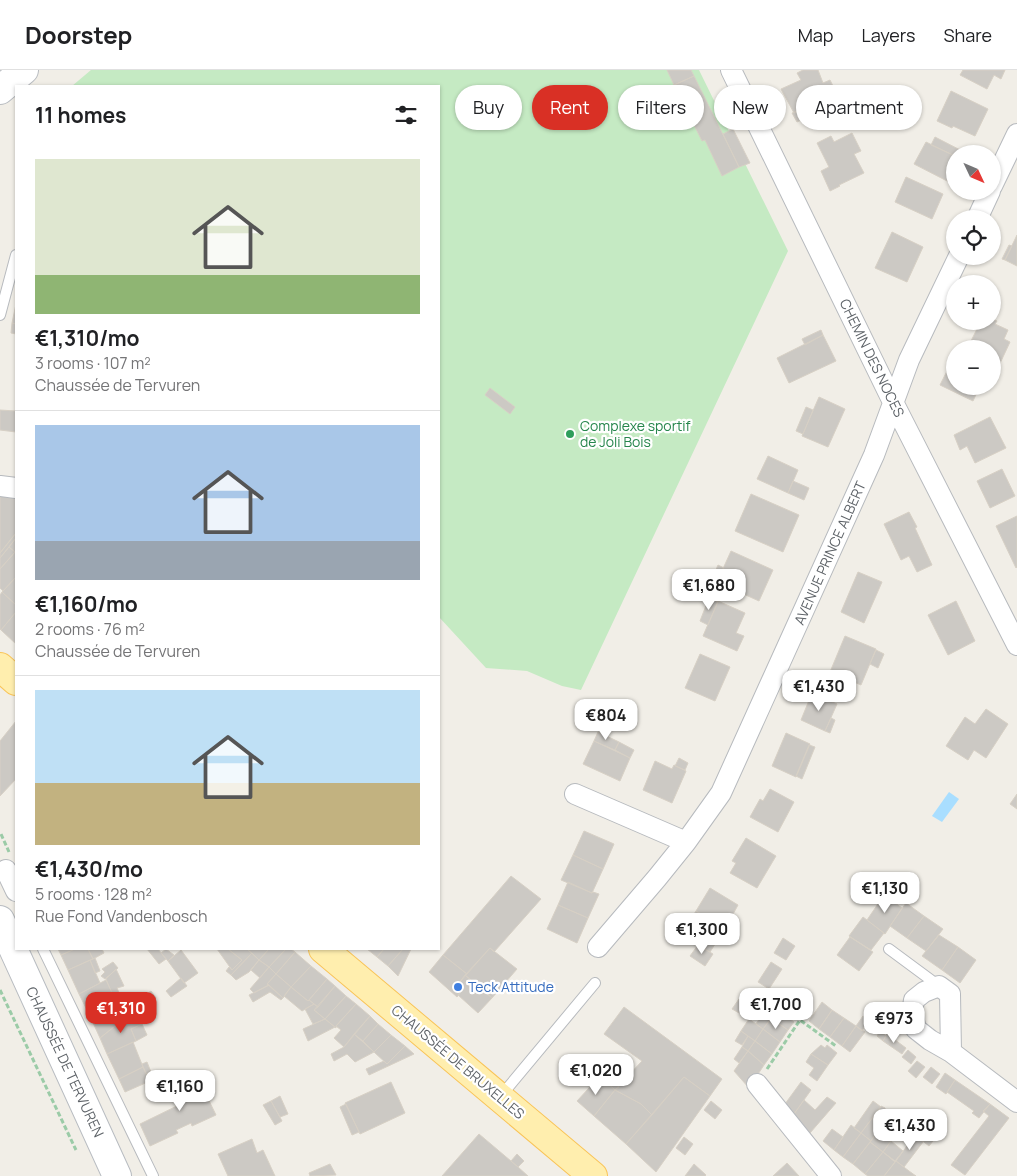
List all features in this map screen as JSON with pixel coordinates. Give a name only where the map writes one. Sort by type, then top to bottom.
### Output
[{"type":"main road","points":[[0,90],[24,70]]},
{"type":"main road","name":"CHAUSSÉE DE TERVUREN","points":[[0,920],[117,1176]]},
{"type":"main road","name":"CHAUSSÉE DE BRUXELLES","points":[[324,950],[593,1176]]},
{"type":"street","name":"CHEMIN DES NOCES","points":[[731,70],[893,402],[1017,645]]},
{"type":"street","points":[[1001,167],[1017,134]]},
{"type":"street","name":"AVENUE PRINCE ALBERT","points":[[598,948],[686,842],[721,793],[874,455],[909,360],[955,265]]},
{"type":"street","points":[[0,486],[15,488]]},
{"type":"street","points":[[575,794],[686,842]]},
{"type":"street","points":[[6,870],[15,889]]},
{"type":"street","points":[[951,1052],[950,994],[939,986],[924,992],[914,1000],[912,1013],[916,1029],[930,1040],[951,1052],[1017,1102]]},
{"type":"street","points":[[757,1084],[831,1176]]},
{"type":"lane","points":[[0,315],[15,259]]},
{"type":"lane","points":[[889,949],[939,986]]},
{"type":"lane","name":"CHAUSSÉE DE TERVUREN","points":[[43,950],[152,1176]]},
{"type":"lane","points":[[500,1097],[595,983]]},
{"type":"path","points":[[0,990],[80,1158]]},
{"type":"path","points":[[757,1084],[800,1020],[836,1046]]},
{"type":"green space","name":"Complexe sportif de Joli Bois","points":[[91,70],[699,70],[714,101],[714,130],[729,130],[788,251],[581,690],[562,686],[527,671],[486,668],[440,618],[440,85],[73,85]]},
{"type":"water","points":[[949,792],[959,799],[942,822],[932,816]]},
{"type":"building","points":[[667,70],[691,70],[694,76],[674,85]]},
{"type":"building","points":[[803,70],[818,70],[823,83],[830,80],[832,85],[796,85],[796,112],[794,113],[786,98],[786,87],[801,80],[797,73]]},
{"type":"building","points":[[963,70],[1005,70],[1001,79],[994,75],[987,89],[960,75]]},
{"type":"building","points":[[694,76],[698,85],[674,85]]},
{"type":"building","points":[[951,91],[988,109],[975,136],[937,121]]},
{"type":"building","points":[[704,96],[714,116],[714,130],[721,130],[739,167],[722,176],[705,140],[702,141],[696,130],[704,130]]},
{"type":"building","points":[[796,111],[796,120],[792,113]]},
{"type":"building","points":[[734,130],[750,163],[739,167],[723,134]]},
{"type":"building","points":[[852,133],[861,151],[854,154],[864,173],[830,191],[821,171],[829,167],[817,143],[831,136],[834,142]]},
{"type":"building","points":[[935,137],[950,145],[946,145],[946,152],[931,145]]},
{"type":"building","points":[[926,142],[946,152],[946,180],[914,164]]},
{"type":"building","points":[[906,177],[943,194],[932,219],[895,202]]},
{"type":"building","points":[[892,232],[923,247],[907,282],[875,268]]},
{"type":"building","points":[[1017,235],[1017,266],[1005,260]]},
{"type":"building","points":[[1009,245],[1012,246],[1005,260],[1002,259]]},
{"type":"building","points":[[15,309],[15,324],[12,323]]},
{"type":"building","points":[[12,323],[15,324],[15,334],[11,333]]},
{"type":"building","points":[[1001,327],[1008,330],[1004,339],[1010,342],[1001,361],[1001,340],[972,340],[976,330],[1001,330]]},
{"type":"building","points":[[821,330],[823,335],[805,345],[802,339]]},
{"type":"building","points":[[823,335],[836,361],[789,383],[777,358]]},
{"type":"building","points":[[946,373],[946,388],[940,385]]},
{"type":"building","points":[[490,388],[515,407],[510,414],[485,395]]},
{"type":"building","points":[[961,395],[976,395],[973,401]]},
{"type":"building","points":[[819,397],[845,409],[828,447],[802,436]]},
{"type":"building","points":[[806,407],[813,410],[803,434],[796,431]]},
{"type":"building","points":[[0,410],[15,411],[15,432],[0,430]]},
{"type":"building","points":[[990,417],[1006,448],[975,463],[967,446],[960,450],[954,435]]},
{"type":"building","points":[[768,456],[798,470],[788,493],[757,479]]},
{"type":"building","points":[[1002,469],[1015,496],[990,508],[977,481]]},
{"type":"building","points":[[793,481],[809,488],[804,500],[788,493]]},
{"type":"building","points":[[751,494],[799,515],[783,552],[735,531]]},
{"type":"building","points":[[0,495],[15,498],[15,534],[0,553]]},
{"type":"building","points":[[909,512],[932,565],[917,572],[909,556],[901,560],[884,524]]},
{"type":"building","points":[[1017,516],[1017,567],[1016,568],[996,526]]},
{"type":"building","points":[[15,534],[15,539],[0,558],[0,553]]},
{"type":"building","points":[[15,539],[15,552],[9,547]]},
{"type":"building","points":[[9,547],[15,552],[0,569],[0,558]]},
{"type":"building","points":[[731,551],[773,570],[759,601],[717,582]]},
{"type":"building","points":[[15,552],[15,578],[3,591],[0,588],[0,569]]},
{"type":"building","points":[[718,565],[724,568],[718,581],[712,579]]},
{"type":"building","points":[[858,572],[882,582],[864,623],[841,612]]},
{"type":"building","points":[[15,578],[15,604],[2,592]]},
{"type":"building","points":[[2,592],[15,604],[15,613],[1,630],[0,629],[0,595]]},
{"type":"building","points":[[709,598],[718,602],[708,625],[700,621]]},
{"type":"building","points":[[718,601],[745,613],[736,633],[744,636],[737,651],[703,636]]},
{"type":"building","points":[[956,601],[975,641],[948,655],[928,615]]},
{"type":"building","points":[[15,613],[15,643],[1,630]]},
{"type":"building","points":[[845,636],[876,649],[861,685],[830,672]]},
{"type":"building","points":[[876,650],[884,654],[878,668],[870,664]]},
{"type":"building","points":[[700,654],[730,667],[715,701],[685,688]]},
{"type":"building","points":[[812,693],[837,704],[825,731],[801,720]]},
{"type":"building","points":[[986,709],[1008,724],[986,758],[974,750],[968,760],[946,746],[965,717],[975,724]]},
{"type":"building","points":[[831,718],[835,720],[830,733],[825,731]]},
{"type":"building","points":[[15,722],[15,780],[0,796],[0,741]]},
{"type":"building","points":[[598,732],[619,742],[615,750],[594,741]]},
{"type":"building","points":[[786,733],[810,744],[796,777],[772,766]]},
{"type":"building","points":[[594,741],[630,758],[620,781],[583,764]]},
{"type":"building","points":[[619,742],[634,750],[630,758],[615,750]]},
{"type":"building","points":[[809,745],[815,747],[802,779],[796,776]]},
{"type":"building","points":[[679,758],[688,763],[685,770],[675,766]]},
{"type":"building","points":[[655,761],[672,769],[674,765],[686,771],[672,803],[643,790]]},
{"type":"building","points":[[770,789],[794,802],[778,832],[750,817],[760,799],[763,801]]},
{"type":"building","points":[[1017,794],[1017,809],[1010,804]]},
{"type":"building","points":[[584,831],[614,844],[603,869],[573,855]]},
{"type":"building","points":[[746,838],[776,856],[757,888],[730,873],[736,863],[732,861]]},
{"type":"building","points":[[573,855],[603,869],[592,893],[561,880]]},
{"type":"building","points":[[511,876],[541,899],[494,952],[490,948],[467,974],[443,955]]},
{"type":"building","points":[[568,882],[592,893],[599,894],[588,918],[558,905]]},
{"type":"building","points":[[710,888],[738,905],[732,916],[728,931],[696,911]]},
{"type":"building","points":[[884,895],[902,908],[885,934],[867,920]]},
{"type":"building","points":[[906,903],[924,916],[907,938],[890,926]]},
{"type":"building","points":[[558,905],[588,918],[577,943],[547,929]]},
{"type":"building","points":[[696,911],[728,931],[717,941],[710,952],[681,935]]},
{"type":"building","points":[[924,916],[943,929],[926,951],[907,938]]},
{"type":"building","points":[[863,917],[884,933],[871,950],[849,936]]},
{"type":"building","points":[[939,935],[958,947],[942,970],[922,956]]},
{"type":"building","points":[[850,937],[873,952],[859,971],[837,955]]},
{"type":"building","points":[[783,938],[795,946],[786,960],[774,953]]},
{"type":"building","points":[[698,945],[713,954],[705,966],[690,956]]},
{"type":"building","points":[[958,947],[976,960],[960,983],[942,970]]},
{"type":"building","points":[[490,948],[517,969],[492,998],[465,975]]},
{"type":"building","points":[[58,950],[73,950],[61,955]]},
{"type":"building","points":[[73,950],[88,950],[93,959],[68,970],[61,955]]},
{"type":"building","points":[[88,950],[102,950],[104,953],[93,959]]},
{"type":"building","points":[[148,950],[159,950],[166,959],[159,964]]},
{"type":"building","points":[[167,950],[174,955],[168,961],[161,953]]},
{"type":"building","points":[[181,950],[198,973],[184,983],[168,961]]},
{"type":"building","points":[[218,950],[229,950],[242,960],[232,970]]},
{"type":"building","points":[[229,950],[248,950],[252,953],[231,975],[226,971],[229,967],[232,970],[242,960]]},
{"type":"building","points":[[248,950],[268,950],[259,960]]},
{"type":"building","points":[[268,950],[285,950],[269,967],[259,960]]},
{"type":"building","points":[[285,950],[295,952],[276,974],[269,967]]},
{"type":"building","points":[[368,950],[383,950],[377,957]]},
{"type":"building","points":[[383,950],[402,950],[388,966],[377,957]]},
{"type":"building","points":[[402,950],[411,950],[398,976],[388,966]]},
{"type":"building","points":[[295,952],[311,966],[291,987],[276,974]]},
{"type":"building","points":[[252,953],[259,960],[249,972],[236,980],[231,975]]},
{"type":"building","points":[[443,955],[467,974],[459,983],[464,988],[457,997],[429,972]]},
{"type":"building","points":[[95,958],[100,971],[95,973],[90,960]]},
{"type":"building","points":[[90,960],[100,983],[79,994],[68,970]]},
{"type":"building","points":[[259,960],[269,967],[260,978],[251,970]]},
{"type":"building","points":[[113,962],[118,968],[105,979],[101,976],[105,972],[102,969]]},
{"type":"building","points":[[771,962],[782,969],[769,989],[758,982]]},
{"type":"building","points":[[311,966],[327,979],[308,1001],[291,987]]},
{"type":"building","points":[[269,967],[276,974],[267,984],[269,985],[254,993],[250,989]]},
{"type":"building","points":[[116,969],[124,986],[117,988],[120,995],[114,998],[106,979]]},
{"type":"building","points":[[276,974],[291,987],[283,998],[267,984]]},
{"type":"building","points":[[465,975],[492,998],[478,1013],[458,995],[464,988],[459,983]]},
{"type":"building","points":[[181,978],[187,986],[171,997],[166,991]]},
{"type":"building","points":[[327,979],[335,986],[318,1007],[309,1000]]},
{"type":"building","points":[[106,980],[116,1001],[89,1014],[79,994]]},
{"type":"building","points":[[269,985],[283,998],[281,1000],[270,992],[253,1002],[249,995]]},
{"type":"building","points":[[335,986],[346,996],[325,1019],[314,1010]]},
{"type":"building","points":[[291,987],[314,1004],[302,1011],[284,996]]},
{"type":"building","points":[[151,991],[156,998],[138,1012],[135,1010],[124,1019],[120,1010],[141,995],[142,997]]},
{"type":"building","points":[[346,996],[356,1004],[336,1028],[325,1019]]},
{"type":"building","points":[[739,999],[747,1004],[741,1014],[732,1009]]},
{"type":"building","points":[[116,1001],[124,1019],[100,1038],[89,1014]]},
{"type":"building","points":[[822,1002],[832,1010],[819,1029],[809,1021]]},
{"type":"building","points":[[314,1004],[318,1007],[314,1010],[325,1019],[313,1024],[305,1009]]},
{"type":"building","points":[[356,1004],[370,1016],[344,1047],[334,1038],[341,1030],[336,1026]]},
{"type":"building","points":[[769,1004],[778,1010],[763,1029],[756,1024]]},
{"type":"building","points":[[624,1007],[722,1079],[710,1096],[684,1077],[652,1115],[641,1104],[615,1090],[642,1061],[604,1034]]},
{"type":"building","points":[[135,1010],[142,1024],[131,1029],[136,1041],[107,1054],[100,1038]]},
{"type":"building","points":[[778,1010],[794,1022],[788,1030],[771,1018]]},
{"type":"building","points":[[832,1010],[844,1018],[830,1037],[819,1029]]},
{"type":"building","points":[[370,1016],[378,1024],[363,1041],[354,1034]]},
{"type":"building","points":[[863,1016],[868,1020],[862,1031],[856,1026]]},
{"type":"building","points":[[771,1018],[788,1030],[780,1042],[763,1029]]},
{"type":"building","points":[[844,1018],[856,1026],[842,1046],[830,1037]]},
{"type":"building","points":[[325,1019],[335,1027],[308,1041],[303,1029]]},
{"type":"building","points":[[749,1019],[763,1029],[755,1041],[741,1031]]},
{"type":"building","points":[[142,1024],[147,1035],[136,1041],[131,1029]]},
{"type":"building","points":[[378,1024],[391,1035],[374,1052],[363,1041]]},
{"type":"building","points":[[856,1026],[865,1032],[850,1052],[842,1046]]},
{"type":"building","points":[[763,1029],[780,1042],[772,1054],[755,1041]]},
{"type":"building","points":[[741,1031],[748,1036],[742,1045],[735,1041]]},
{"type":"building","points":[[880,1031],[886,1036],[883,1041],[877,1036]]},
{"type":"building","points":[[354,1034],[374,1052],[355,1062],[347,1054],[334,1061],[331,1054],[344,1047]]},
{"type":"building","points":[[887,1034],[906,1048],[902,1054],[883,1041]]},
{"type":"building","points":[[391,1035],[405,1046],[387,1064],[374,1052]]},
{"type":"building","points":[[748,1036],[755,1041],[748,1051],[742,1047]]},
{"type":"building","points":[[755,1041],[772,1054],[764,1065],[748,1051]]},
{"type":"building","points":[[133,1042],[143,1067],[119,1079],[107,1054]]},
{"type":"building","points":[[821,1045],[825,1048],[827,1045],[837,1053],[828,1065],[811,1054]]},
{"type":"building","points":[[405,1046],[414,1054],[369,1075],[366,1069],[384,1061],[387,1064]]},
{"type":"building","points":[[742,1047],[748,1051],[739,1063],[734,1059]]},
{"type":"building","points":[[908,1050],[916,1057],[911,1064],[902,1057]]},
{"type":"building","points":[[748,1051],[764,1065],[749,1088],[734,1071]]},
{"type":"building","points":[[811,1054],[828,1065],[817,1081],[809,1075],[814,1068],[806,1062]]},
{"type":"building","points":[[917,1061],[925,1067],[916,1078],[908,1071]]},
{"type":"building","points":[[147,1062],[151,1072],[146,1074],[142,1064]]},
{"type":"building","points":[[143,1067],[150,1081],[125,1092],[119,1079]]},
{"type":"building","points":[[931,1067],[940,1074],[932,1084],[923,1077]]},
{"type":"building","points":[[603,1073],[619,1087],[615,1090],[600,1076]]},
{"type":"building","points":[[945,1073],[955,1080],[946,1094],[936,1087]]},
{"type":"building","points":[[196,1074],[216,1115],[192,1126],[191,1123],[176,1130],[178,1133],[150,1146],[140,1124],[181,1104],[173,1086]]},
{"type":"building","points":[[600,1076],[615,1090],[594,1116],[577,1101]]},
{"type":"building","points":[[684,1077],[710,1096],[656,1172],[626,1144]]},
{"type":"building","points":[[955,1080],[990,1104],[979,1118],[972,1113],[974,1111],[947,1092]]},
{"type":"building","points":[[391,1082],[405,1113],[360,1134],[345,1103]]},
{"type":"building","points":[[801,1082],[811,1090],[794,1114],[785,1104]]},
{"type":"building","points":[[615,1090],[641,1104],[652,1115],[626,1144],[594,1116]]},
{"type":"building","points":[[280,1096],[288,1114],[280,1117],[271,1101]]},
{"type":"building","points":[[827,1097],[836,1103],[810,1133],[794,1114],[804,1100],[815,1110]]},
{"type":"building","points":[[271,1101],[282,1121],[275,1125],[263,1105]]},
{"type":"building","points":[[711,1101],[722,1110],[715,1119],[704,1110]]},
{"type":"building","points":[[873,1101],[881,1107],[861,1133],[854,1128]]},
{"type":"building","points":[[346,1104],[359,1132],[352,1135],[340,1107]]},
{"type":"building","points":[[990,1104],[1009,1118],[965,1175],[951,1165],[989,1116],[983,1111]]},
{"type":"building","points":[[881,1106],[885,1108],[886,1119],[871,1141],[861,1133]]},
{"type":"building","points":[[928,1118],[936,1125],[931,1132],[937,1136],[929,1146],[915,1135]]},
{"type":"building","points":[[884,1122],[894,1131],[888,1139],[891,1141],[883,1152],[870,1142]]},
{"type":"building","points":[[851,1125],[861,1133],[843,1157],[834,1150]]},
{"type":"building","points":[[832,1129],[843,1137],[834,1150],[823,1141]]},
{"type":"building","points":[[861,1133],[871,1141],[853,1164],[843,1157]]},
{"type":"building","points":[[479,1134],[518,1167],[528,1176],[442,1176]]},
{"type":"building","points":[[915,1135],[923,1142],[904,1167],[896,1161]]},
{"type":"building","points":[[684,1137],[693,1144],[685,1155],[676,1148]]},
{"type":"building","points":[[252,1139],[257,1153],[263,1150],[275,1176],[228,1176],[218,1154]]},
{"type":"building","points":[[891,1141],[903,1151],[895,1161],[883,1152]]},
{"type":"building","points":[[870,1142],[883,1152],[865,1174],[853,1164]]},
{"type":"building","points":[[883,1152],[895,1162],[884,1176],[868,1176],[865,1174]]},
{"type":"building","points":[[517,1154],[524,1161],[518,1167],[511,1161]]},
{"type":"building","points":[[896,1161],[909,1171],[916,1176],[884,1176]]},
{"type":"building","points":[[787,1163],[799,1176],[773,1176]]},
{"type":"building","points":[[330,1164],[336,1175],[310,1176],[309,1173]]},
{"type":"building","points":[[694,1164],[706,1175],[705,1176],[685,1176]]},
{"type":"place","name":"Complexe sportif de Joli Bois","points":[[570,434]]},
{"type":"place","name":"Teck Attitude","points":[[458,987]]}]
